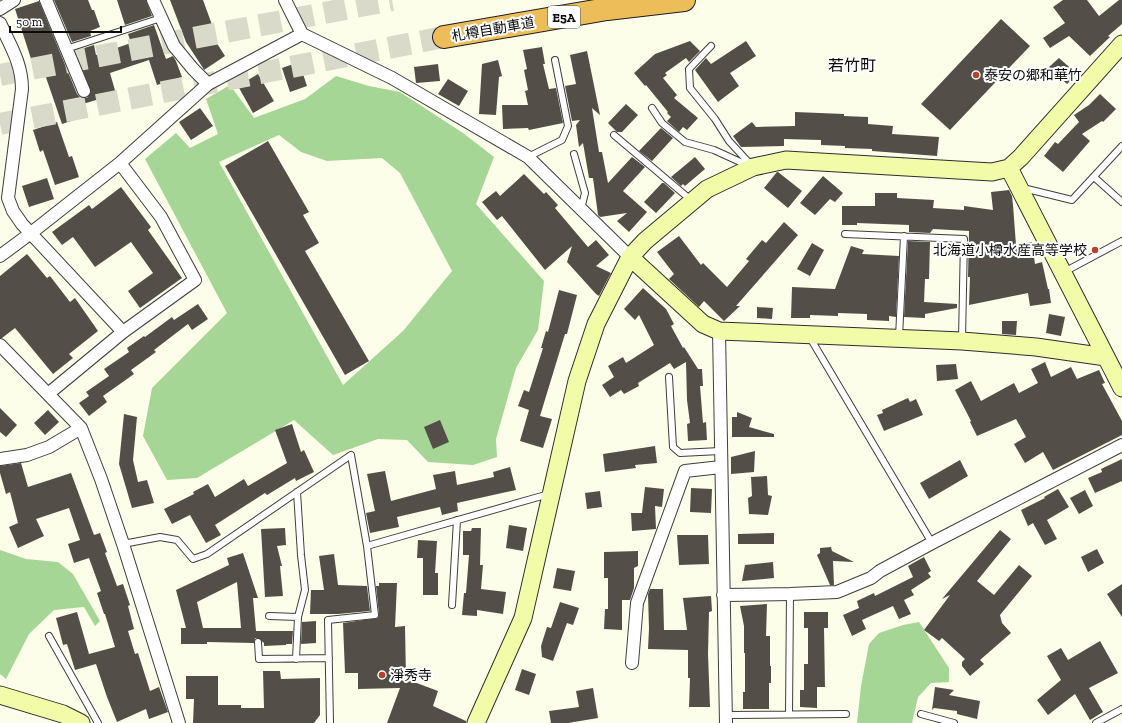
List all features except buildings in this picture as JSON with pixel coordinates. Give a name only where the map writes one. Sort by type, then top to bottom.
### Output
[{"type":"highway","name":"札樽自動車道","points":[[444,37],[607,9],[684,0]]},
{"type":"street","points":[[0,9],[14,0]]},
{"type":"street","points":[[46,0],[84,91]]},
{"type":"street","points":[[153,0],[174,46],[208,84]]},
{"type":"street","points":[[285,0],[302,34],[392,78],[528,157],[630,257],[703,324],[719,331],[962,341],[1036,347],[1106,357]]},
{"type":"street","points":[[0,23],[19,63],[22,75],[22,89],[8,198],[13,211],[22,224],[123,332]]},
{"type":"street","points":[[0,256],[120,163],[208,84],[302,34]]},
{"type":"street","points":[[476,723],[523,618],[577,381],[588,344],[596,324],[630,257],[645,241],[707,189],[753,167],[786,160],[992,172],[1009,168],[1034,143],[1122,44]]},
{"type":"street","points":[[48,394],[123,332],[195,280],[161,217],[120,163]]},
{"type":"street","points":[[1009,168],[1122,388]]},
{"type":"street","points":[[719,331],[726,719]]},
{"type":"street","points":[[0,345],[81,428],[123,544],[179,723]]},
{"type":"street","points":[[0,459],[27,455],[49,447],[81,428]]},
{"type":"street","points":[[723,595],[837,592],[871,578],[880,571],[932,543],[1122,445]]},
{"type":"street","points":[[632,663],[637,603],[685,471],[721,467]]},
{"type":"street","points":[[0,695],[63,714],[81,723]]},
{"type":"street","points":[[33,706],[47,723]]},
{"type":"lane","points":[[66,49],[161,18]]},
{"type":"lane","points":[[711,46],[689,70],[690,88],[729,140],[753,167]]},
{"type":"lane","points":[[528,157],[562,140],[568,126],[554,60]]},
{"type":"lane","points":[[652,108],[662,123],[685,142],[714,150],[753,167]]},
{"type":"lane","points":[[614,135],[692,201]]},
{"type":"lane","points":[[1018,186],[1072,200],[1122,146]]},
{"type":"lane","points":[[574,154],[585,193],[581,209]]},
{"type":"lane","points":[[1094,177],[1122,202]]},
{"type":"lane","points":[[845,234],[964,239],[962,341]]},
{"type":"lane","points":[[899,338],[904,236]]},
{"type":"lane","points":[[1063,273],[1122,241]]},
{"type":"lane","points":[[808,335],[932,543]]},
{"type":"lane","points":[[669,377],[673,447],[680,453],[720,451]]},
{"type":"lane","points":[[123,544],[160,537],[177,540],[193,559],[208,554],[351,455],[368,546],[375,614],[328,620],[330,723]]},
{"type":"lane","points":[[296,659],[298,617],[305,590],[301,555],[298,492]]},
{"type":"lane","points":[[368,546],[551,494]]},
{"type":"lane","points":[[452,605],[457,520]]},
{"type":"lane","points":[[789,714],[790,594]]},
{"type":"lane","points":[[269,616],[298,617]]},
{"type":"lane","points":[[49,636],[98,723]]},
{"type":"lane","points":[[258,642],[259,659],[329,658]]},
{"type":"lane","points":[[1096,723],[1122,709]]},
{"type":"lane","points":[[726,719],[789,714],[846,714]]},
{"type":"lane","points":[[920,714],[954,723]]},
{"type":"green space","points":[[336,76],[369,86],[400,92],[463,133],[494,157],[476,204],[544,281],[538,330],[516,368],[496,439],[497,457],[473,465],[428,462],[407,440],[378,439],[333,455],[294,420],[197,478],[167,480],[143,436],[152,388],[227,313],[145,159],[176,133],[190,148],[218,134],[206,99],[230,85],[254,118],[305,99]],"holes":[[[279,135],[301,152],[327,161],[382,158],[400,173],[452,271],[403,331],[343,385],[219,162]]]},
{"type":"green space","points":[[0,550],[26,559],[58,562],[73,574],[100,621],[95,626],[84,607],[54,610],[29,634],[6,679],[0,674]]},
{"type":"green space","points":[[919,622],[949,668],[949,682],[931,683],[918,697],[912,723],[857,723],[861,686],[869,644],[879,633],[903,625]]},
{"type":"tunnel","points":[[0,75],[392,0]]},
{"type":"tunnel","points":[[0,124],[444,37]]},
{"type":"place","name":"泰安の郷和華竹","points":[[976,75]]},
{"type":"place","name":"北海道小樽水産高等学校","points":[[1095,250]]},
{"type":"place","name":"淨秀寺","points":[[382,675]]},
{"type":"district","name":"若竹町","points":[[852,65]]}]
